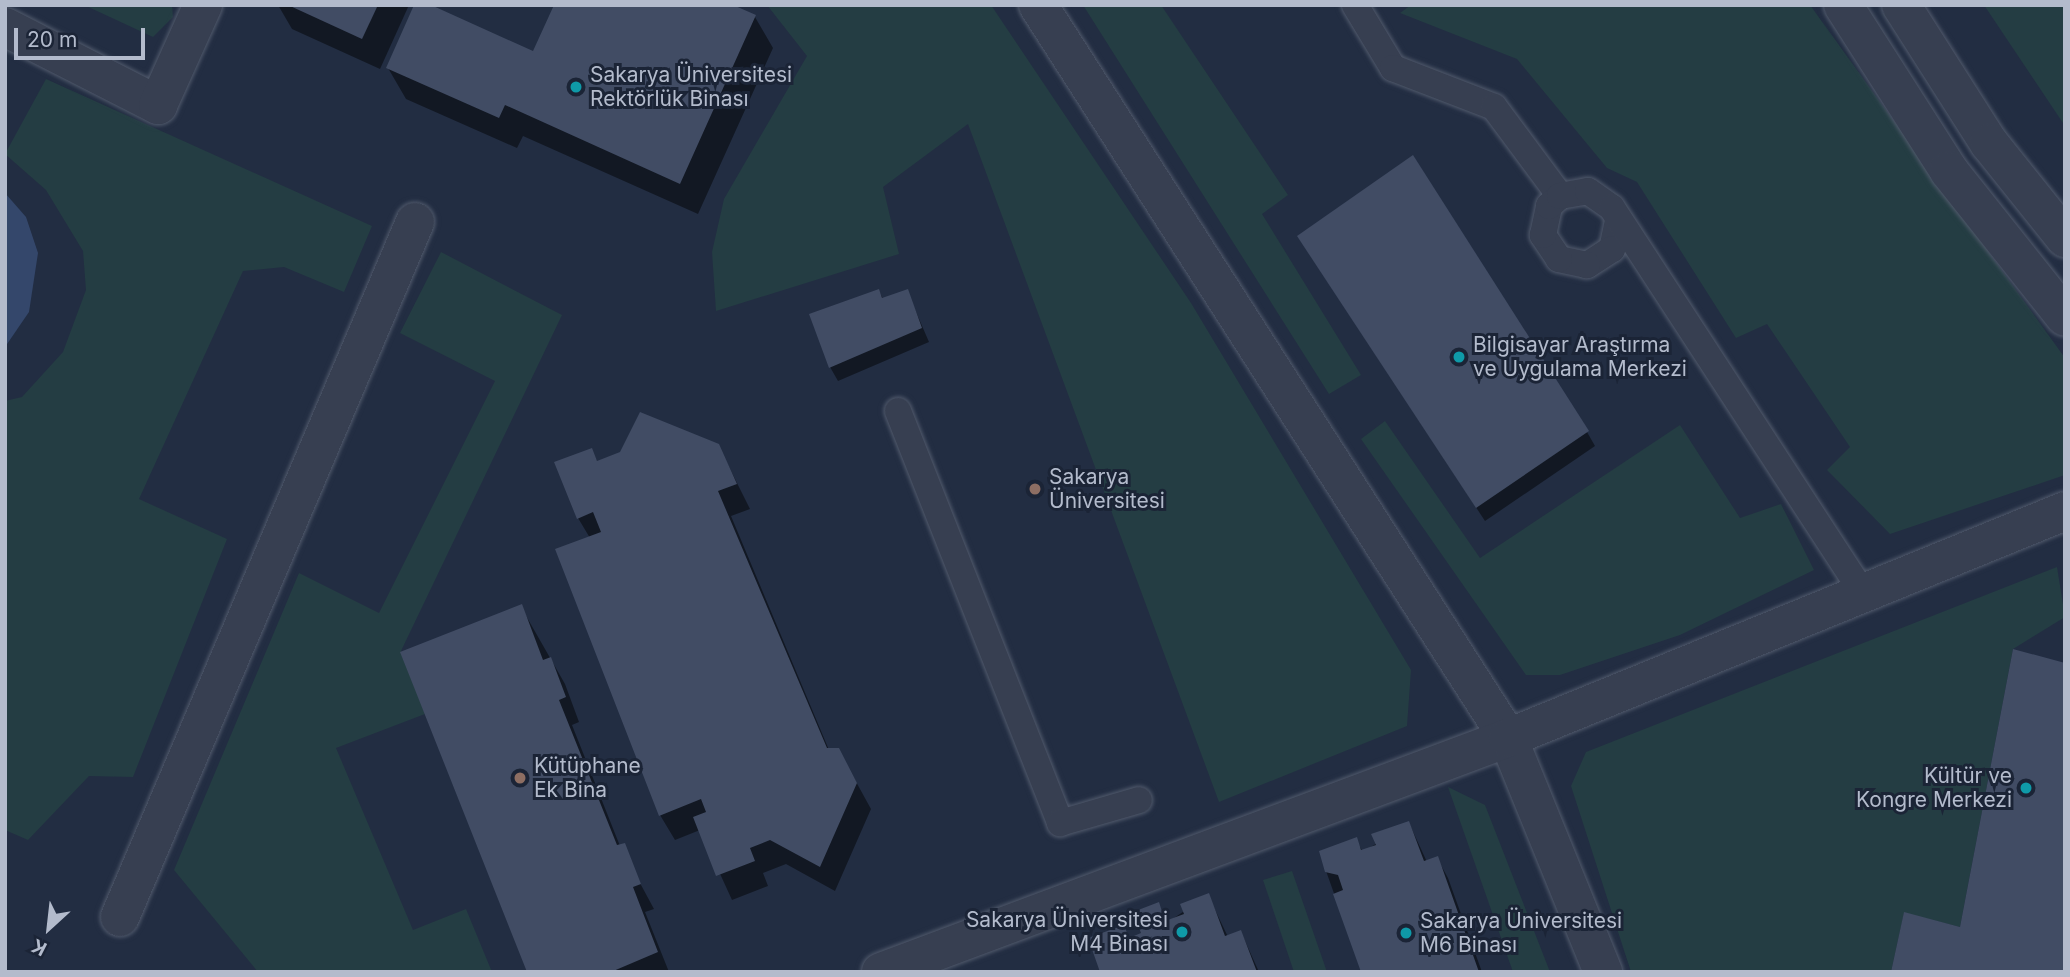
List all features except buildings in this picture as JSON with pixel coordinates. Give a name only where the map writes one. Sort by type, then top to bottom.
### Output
[{"type":"street","points":[[5,27],[158,106],[203,5]]},
{"type":"street","points":[[1038,5],[1508,738],[1602,972]]},
{"type":"street","points":[[1843,5],[1949,171],[2065,317]]},
{"type":"street","points":[[1901,5],[1989,143],[2065,238]]},
{"type":"street","points":[[120,917],[415,222]]},
{"type":"street","points":[[880,972],[993,940],[1508,738],[1862,591],[2065,511]]},
{"type":"lane","points":[[1354,5],[1393,68],[1494,107],[1560,196]]},
{"type":"lane","points":[[1618,221],[1618,236],[1601,259],[1587,265],[1559,259],[1543,235],[1549,206],[1560,196],[1588,191],[1602,197],[1618,221],[1862,591]]},
{"type":"lane","points":[[898,411],[1060,823],[1139,800]]},
{"type":"green space","points":[[84,5],[172,5],[173,17],[153,37]]},
{"type":"green space","points":[[767,5],[991,5],[1191,303],[1411,670],[1407,726],[1219,802],[968,124],[883,187],[899,254],[716,311],[712,252],[724,199],[807,56]]},
{"type":"green space","points":[[1083,5],[1161,5],[1288,195],[1262,214],[1361,375],[1329,394]]},
{"type":"green space","points":[[1411,5],[1810,5],[2065,358],[2065,475],[1890,534],[1827,470],[1850,447],[1767,324],[1736,338],[1637,182],[1607,168],[1517,59],[1400,13]]},
{"type":"green space","points":[[1984,5],[2065,5],[2065,126]]},
{"type":"green space","points":[[46,79],[372,226],[344,292],[284,267],[243,271],[139,499],[227,539],[133,777],[89,776],[28,840],[5,830],[5,401],[22,397],[63,352],[86,290],[83,251],[46,190],[5,154]]},
{"type":"green space","points":[[441,252],[562,315],[401,651],[425,714],[336,748],[413,930],[466,909],[492,972],[258,972],[174,870],[299,573],[379,613],[495,381],[400,333]]},
{"type":"green space","points":[[1385,421],[1480,558],[1680,425],[1740,518],[1781,504],[1814,570],[1680,635],[1560,675],[1526,675],[1361,439]]},
{"type":"green space","points":[[2057,567],[2065,617],[2013,649],[1960,927],[1904,913],[1891,972],[1631,972],[1571,786],[1586,752]]},
{"type":"green space","points":[[1448,787],[1485,805],[1550,972],[1513,972]]},
{"type":"green space","points":[[1292,871],[1327,972],[1294,972],[1263,880]]},
{"type":"water","points":[[5,193],[26,217],[38,253],[29,312],[5,347]]},
{"type":"place","name":"Sakarya Üniversitesi Rektörlük Binası","points":[[576,87]]},
{"type":"place","name":"Bilgisayar Araştırma ve Uygulama Merkezi","points":[[1459,357]]},
{"type":"place","name":"Sakarya Üniversitesi","points":[[1035,489]]},
{"type":"place","name":"Kütüphane Ek Bina","points":[[520,778]]},
{"type":"place","name":"Kültür ve Kongre Merkezi","points":[[2026,788]]},
{"type":"place","name":"Sakarya Üniversitesi M4 Binası","points":[[1182,932]]},
{"type":"place","name":"Sakarya Üniversitesi M6 Binası","points":[[1406,933]]}]
